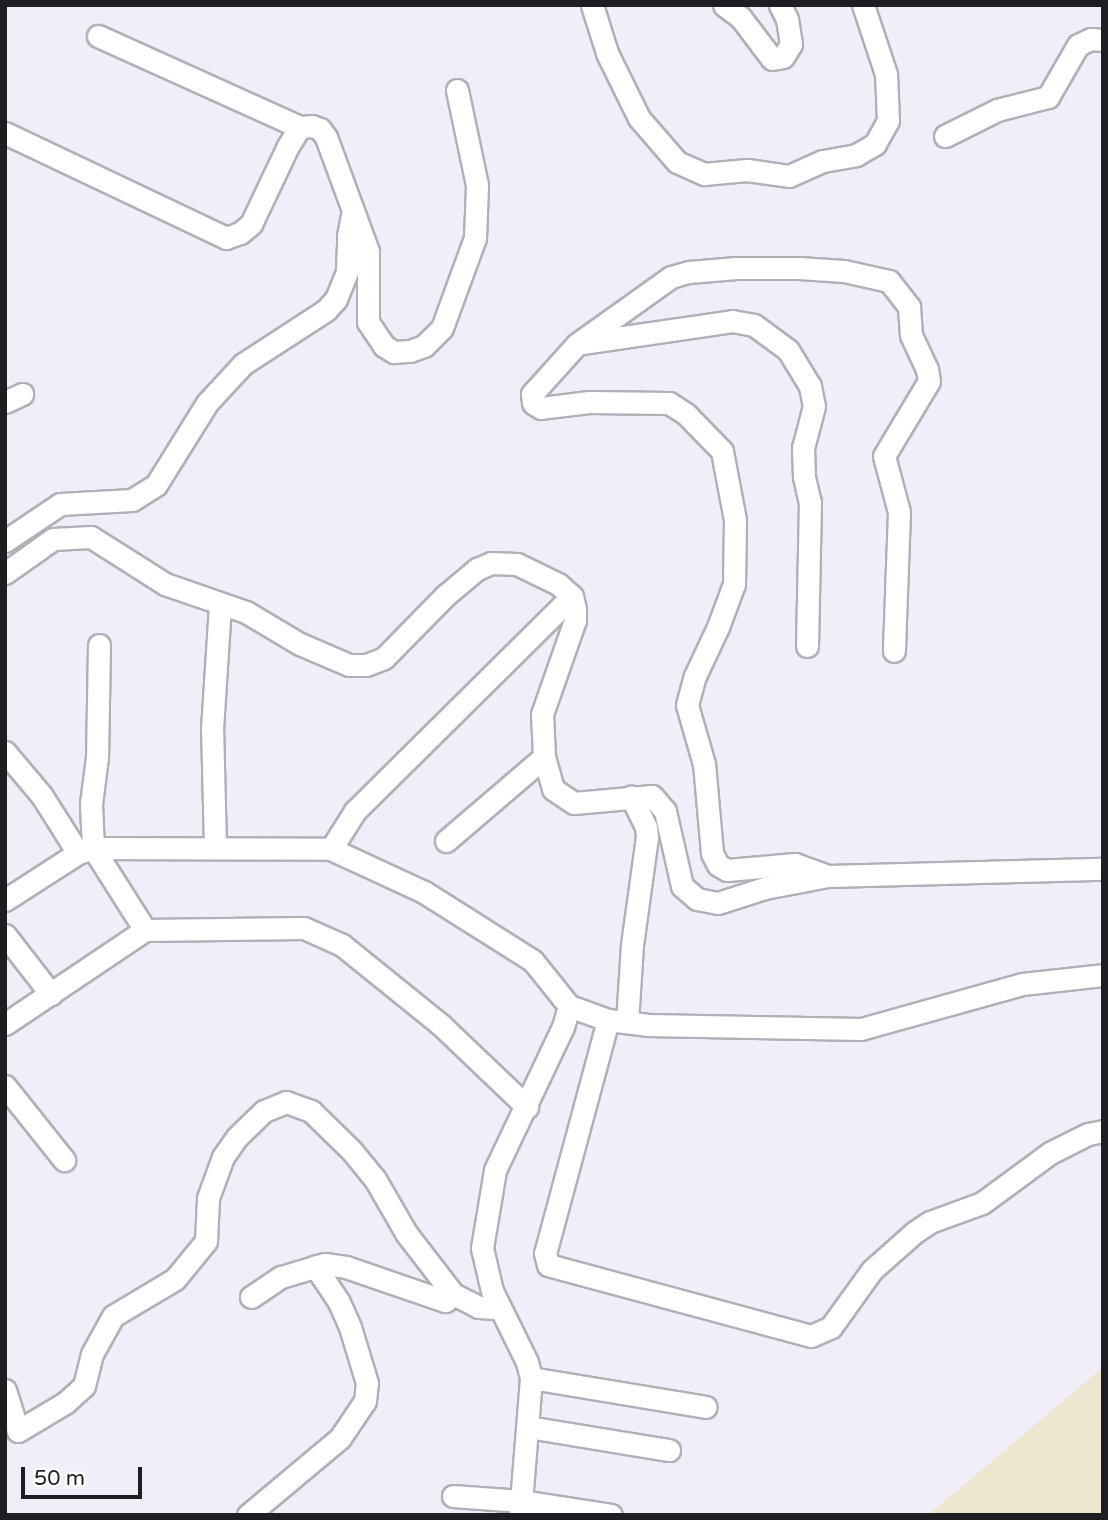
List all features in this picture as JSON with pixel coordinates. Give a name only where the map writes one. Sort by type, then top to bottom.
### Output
[{"type":"street","points":[[592,5],[607,53],[639,117],[677,162],[704,174],[747,170],[789,176],[823,161],[856,155],[875,144],[888,121],[886,74],[863,5]]},
{"type":"street","points":[[724,5],[741,18],[765,53],[778,59],[787,54],[791,44],[787,19],[780,5]]},
{"type":"street","points":[[98,36],[300,127],[312,126],[326,137],[368,251],[368,322],[375,336],[394,352],[410,351],[424,346],[442,328],[474,238],[477,186],[457,90]]},
{"type":"street","points":[[945,136],[997,110],[1048,97],[1078,45],[1091,39],[1103,40]]},
{"type":"street","points":[[5,132],[226,238],[240,233],[251,224],[288,146],[300,127]]},
{"type":"street","points":[[5,541],[60,505],[132,500],[156,485],[207,403],[243,364],[326,310],[336,299],[347,272],[348,236],[353,209]]},
{"type":"street","points":[[828,876],[795,864],[726,870],[718,865],[712,853],[704,764],[687,705],[695,676],[734,584],[735,520],[729,476],[722,450],[686,414],[669,403],[589,402],[541,408],[533,403],[532,394],[577,344],[671,277],[690,272],[799,268],[844,271],[889,281],[909,307],[911,335],[927,369],[929,381],[906,422],[889,443],[884,456],[899,512],[894,651]]},
{"type":"street","points":[[577,344],[732,321],[754,325],[788,350],[810,386],[814,406],[803,448],[804,477],[810,502],[807,646]]},
{"type":"street","points":[[5,573],[53,539],[91,537],[111,547],[165,584],[246,612],[300,644],[349,665],[366,665],[384,658],[446,594],[477,569],[491,563],[505,562],[528,568],[558,584],[572,596],[575,620],[542,714],[544,757],[554,789],[575,803],[652,796],[665,811],[682,886],[697,899],[718,903],[765,888],[828,876],[1103,869]]},
{"type":"street","points":[[331,849],[355,811],[572,596]]},
{"type":"street","points":[[215,848],[212,729],[220,604]]},
{"type":"street","points":[[86,851],[97,757],[99,645]]},
{"type":"street","points":[[5,752],[43,796],[145,930]]},
{"type":"street","points":[[446,841],[544,757]]},
{"type":"street","points":[[631,796],[646,827],[647,837],[632,945],[617,1021],[545,1254],[548,1265],[811,1336],[831,1327],[865,1277],[915,1232],[930,1222],[982,1203],[1050,1153],[1088,1134],[1103,1131]]},
{"type":"street","points":[[5,900],[86,851],[331,849],[424,892],[533,961],[569,1006],[617,1021],[861,1029],[1022,984],[1103,975]]},
{"type":"street","points":[[5,1024],[145,930],[304,928],[342,945],[441,1025],[527,1107]]},
{"type":"street","points":[[5,935],[51,994]]},
{"type":"street","points":[[521,1508],[531,1378],[527,1363],[499,1308],[482,1248],[495,1170],[527,1107],[563,1027],[569,1006]]},
{"type":"street","points":[[5,1086],[64,1160]]},
{"type":"street","points":[[5,1390],[12,1434],[60,1406],[84,1386],[92,1354],[113,1316],[162,1289],[188,1267],[206,1241],[208,1198],[223,1157],[237,1138],[264,1111],[278,1104],[304,1106],[352,1151],[375,1179],[406,1233],[453,1294],[478,1307],[499,1308]]},
{"type":"street","points":[[251,1297],[281,1277],[315,1266],[345,1267],[445,1301],[453,1294]]},
{"type":"street","points":[[248,1515],[340,1438],[365,1401],[367,1383],[350,1327],[339,1301],[315,1266]]},
{"type":"street","points":[[531,1378],[706,1407]]},
{"type":"street","points":[[528,1427],[669,1450]]},
{"type":"street","points":[[453,1496],[521,1508],[611,1515]]},
{"type":"shaded area","points":[[1103,1367],[1103,1515],[928,1515],[959,1489]]}]
